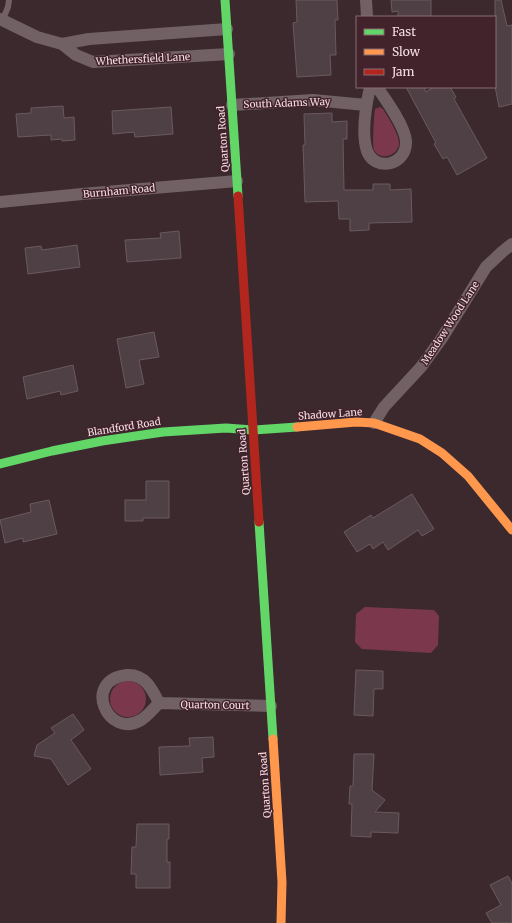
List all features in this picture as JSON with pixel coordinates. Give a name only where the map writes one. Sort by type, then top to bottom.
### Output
[{"type":"street","name":"Quarton Road","points":[[225,0],[282,882],[281,923]]},
{"type":"street","points":[[366,0],[367,16]]},
{"type":"street","name":"Whethersfield Lane","points":[[2,19],[37,36],[62,44],[76,55],[93,62],[229,54]]},
{"type":"street","name":"Whethersfield Lane","points":[[62,44],[89,39],[227,29]]},
{"type":"street","points":[[370,88],[366,105],[365,132],[368,152],[373,159],[381,164],[398,161],[404,153],[406,140],[402,128],[378,88]]},
{"type":"street","name":"South Adams Way","points":[[232,105],[313,100],[366,105]]},
{"type":"street","name":"Burnham Road","points":[[0,202],[237,181]]},
{"type":"street","name":"Meadow Wood Lane","points":[[374,423],[384,407],[430,356],[486,267],[512,244]]},
{"type":"street","name":"Shadow Lane","points":[[253,430],[356,422],[374,423],[420,439],[442,453],[468,476],[512,530]]},
{"type":"street","name":"Blandford Road","points":[[0,464],[52,451],[163,432],[226,428],[253,430]]},
{"type":"street","points":[[130,675],[140,677],[146,681],[159,703],[141,720],[134,724],[122,724],[108,714],[103,704],[102,693],[106,685],[113,678],[130,675]]},
{"type":"street","name":"Quarton Court","points":[[159,703],[271,706]]},
{"type":"lane","points":[[2,19],[8,7],[9,0]]},
{"type":"shaded area","points":[[380,107],[383,109],[399,139],[396,151],[389,156],[381,156],[377,154],[373,147],[375,109]]},
{"type":"shaded area","points":[[365,607],[434,610],[439,616],[438,645],[431,653],[362,649],[355,642],[356,614]]},
{"type":"shaded area","points":[[132,681],[141,686],[145,692],[145,706],[141,712],[132,717],[124,717],[115,712],[111,706],[110,695],[115,686],[121,682]]},
{"type":"building","points":[[296,0],[337,0],[338,20],[335,20],[336,55],[330,55],[331,75],[297,77],[293,23],[297,22]]},
{"type":"building","points":[[391,0],[431,0],[431,16],[398,16],[398,11],[392,12]]},
{"type":"building","points":[[495,0],[501,0],[507,26],[512,25],[512,104],[499,107],[495,88]]},
{"type":"building","points":[[407,88],[424,88],[426,92],[432,88],[451,88],[456,97],[454,99],[487,158],[457,175],[447,157],[443,159],[434,144],[436,143]]},
{"type":"building","points":[[63,106],[64,118],[74,117],[75,140],[51,140],[51,135],[18,137],[16,114],[31,113],[31,108]]},
{"type":"building","points":[[171,107],[173,134],[135,137],[134,132],[113,134],[112,111]]},
{"type":"building","points":[[332,113],[332,122],[347,121],[347,139],[343,139],[344,190],[373,190],[373,184],[390,184],[390,190],[411,189],[412,222],[369,223],[369,230],[350,231],[350,219],[339,219],[338,201],[305,202],[303,145],[305,145],[304,114]]},
{"type":"building","points":[[179,231],[181,258],[127,262],[125,240],[161,238],[160,233]]},
{"type":"building","points":[[77,245],[80,267],[28,274],[25,248],[41,246],[42,250]]},
{"type":"building","points":[[154,332],[159,357],[139,360],[144,384],[126,388],[117,339]]},
{"type":"building","points":[[73,365],[78,391],[61,395],[60,391],[27,399],[23,377]]},
{"type":"building","points":[[146,481],[169,481],[169,518],[143,518],[143,521],[125,521],[125,500],[146,500]]},
{"type":"building","points":[[412,494],[434,529],[422,536],[418,530],[388,550],[383,542],[373,549],[370,544],[357,552],[344,532],[371,515],[373,518]]},
{"type":"building","points":[[49,500],[57,534],[23,542],[23,538],[5,543],[0,520],[31,512],[30,504]]},
{"type":"building","points":[[356,670],[383,671],[383,689],[374,689],[373,716],[354,715]]},
{"type":"building","points":[[73,714],[84,730],[71,740],[91,769],[68,785],[51,759],[34,756],[37,745],[55,733],[51,728]]},
{"type":"building","points":[[213,737],[214,757],[202,758],[203,772],[160,775],[159,747],[190,746],[189,738]]},
{"type":"building","points":[[354,754],[374,754],[372,790],[385,800],[375,812],[399,813],[398,833],[371,832],[371,837],[351,836],[352,804],[349,804],[350,786],[353,786]]},
{"type":"building","points":[[137,824],[169,824],[169,839],[167,839],[167,862],[170,862],[170,888],[136,888],[136,874],[131,874],[132,847],[136,847]]},
{"type":"building","points":[[508,876],[512,883],[512,923],[492,923],[486,913],[501,905],[490,885]]},
{"type":"traffic: fast","points":[[225,0],[238,196]]},
{"type":"traffic: fast","points":[[0,464],[52,451],[102,441],[163,432],[226,428],[253,430],[297,427]]},
{"type":"traffic: fast","points":[[259,522],[273,739]]},
{"type":"traffic: slow","points":[[297,427],[356,422],[374,423],[420,439],[442,453],[468,476],[512,530]]},
{"type":"traffic: slow","points":[[273,739],[282,882],[281,923]]},
{"type":"traffic: jam","points":[[238,196],[259,522]]}]
